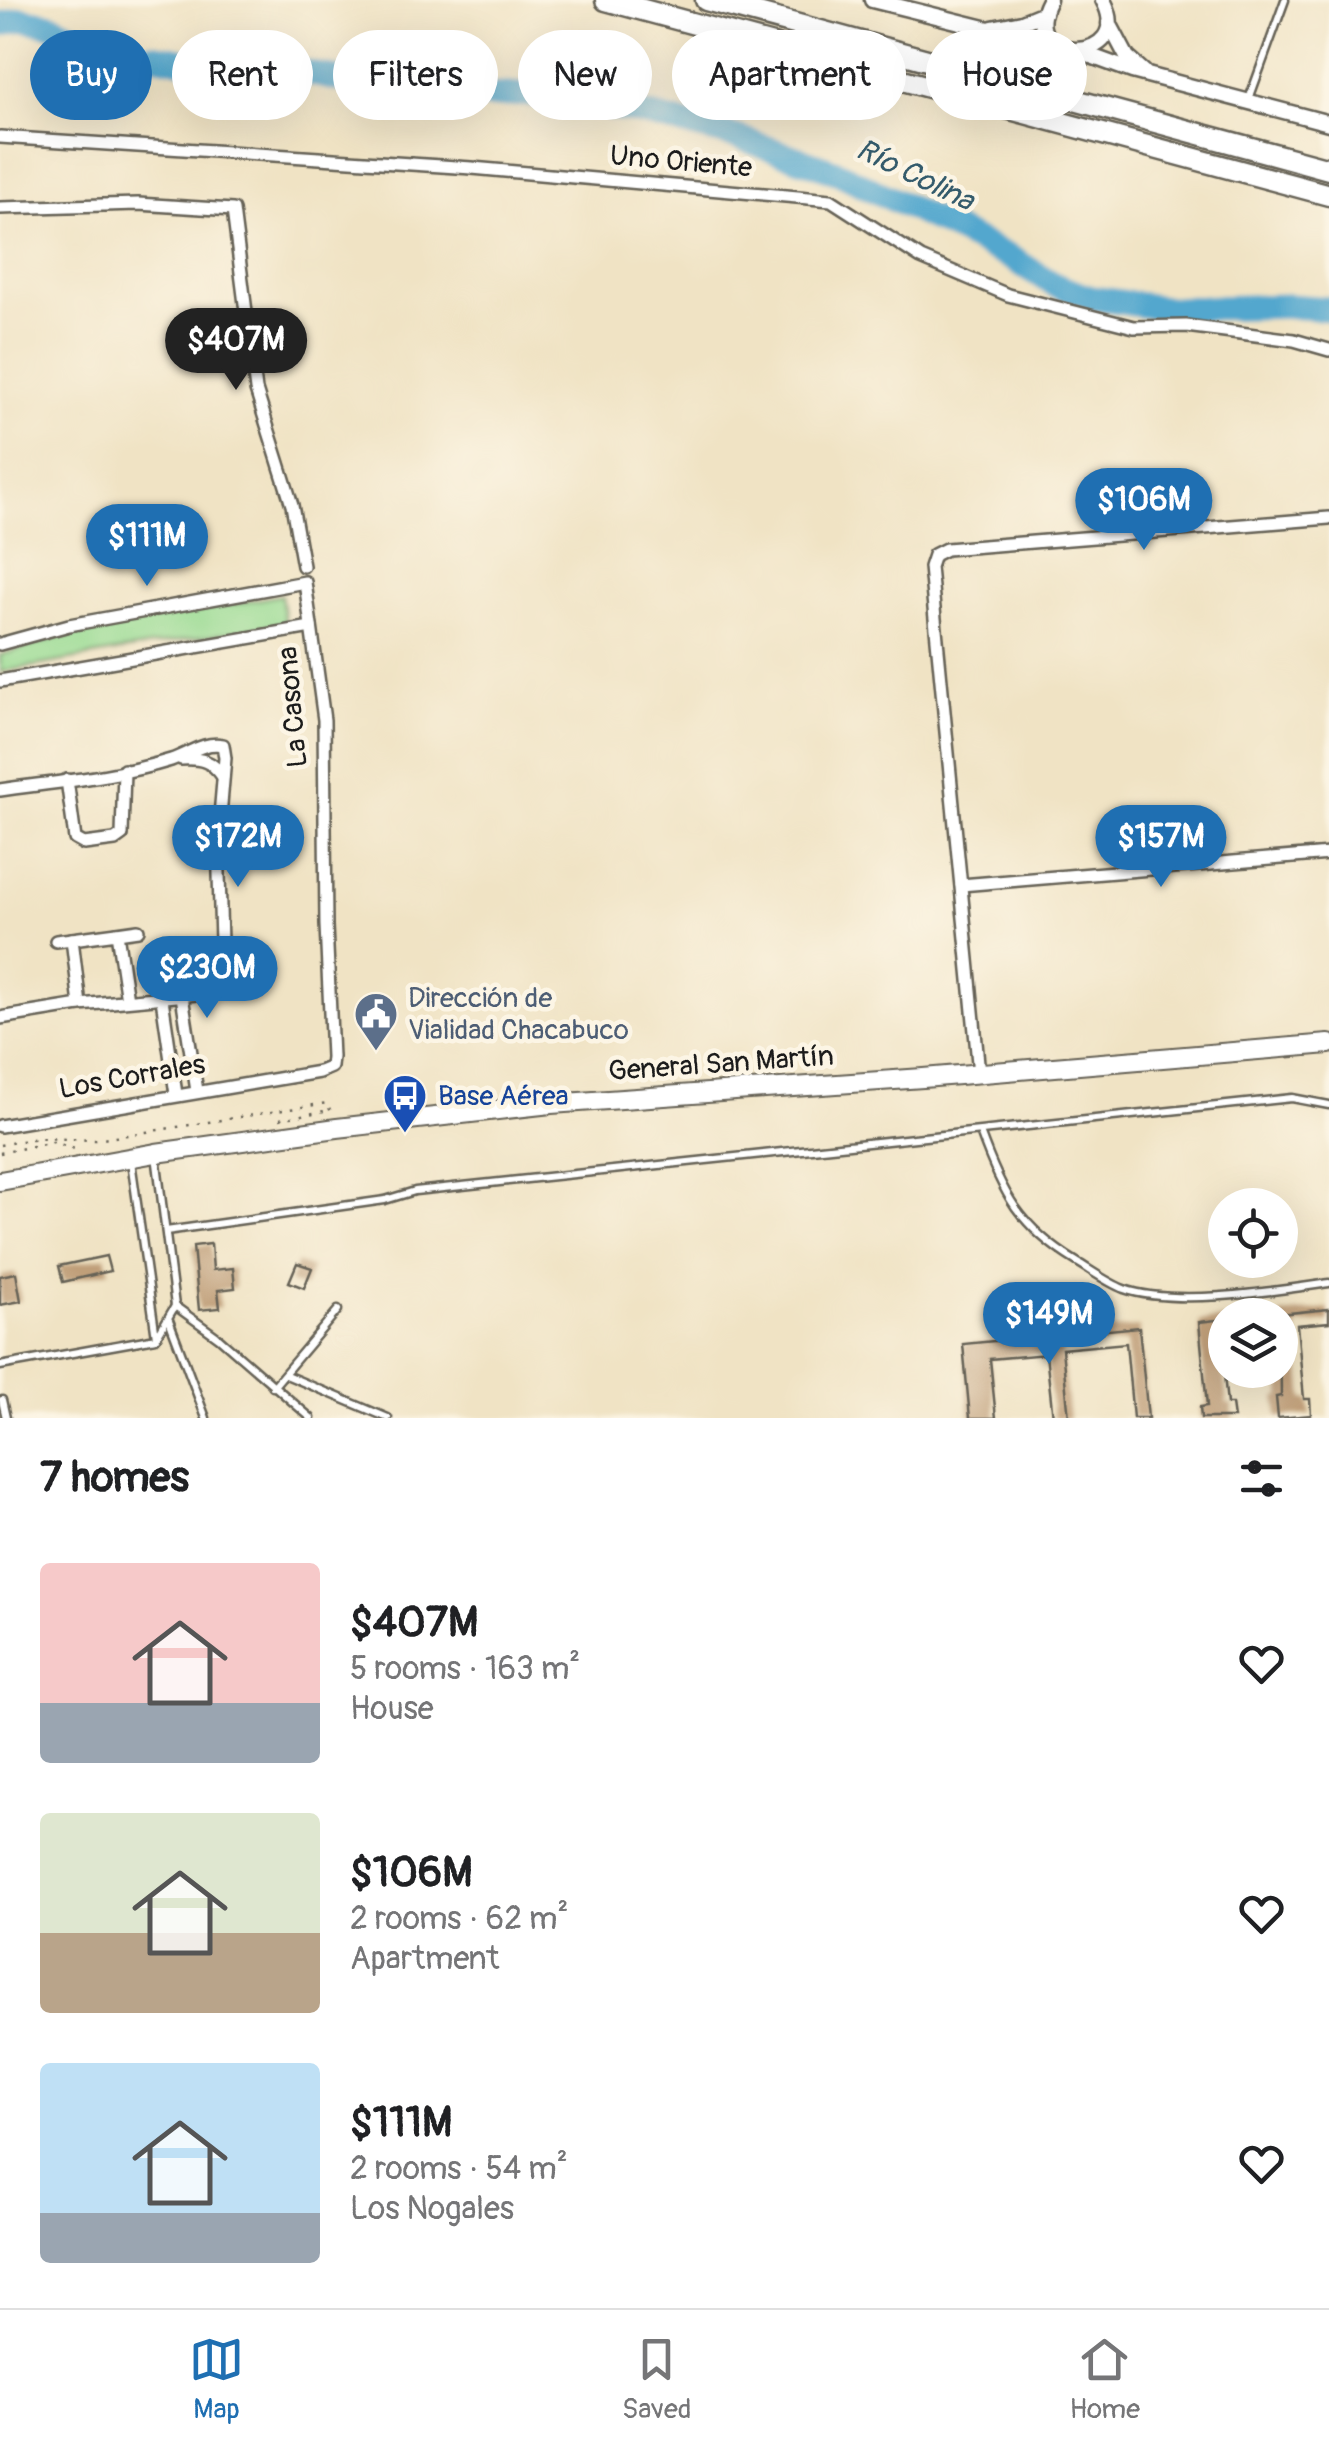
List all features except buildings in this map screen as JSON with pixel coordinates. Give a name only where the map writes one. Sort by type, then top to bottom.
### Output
[{"type":"highway","points":[[606,0],[1329,195]]},
{"type":"highway","points":[[706,0],[1329,169]]},
{"type":"main road","name":"General San Martín","points":[[0,1181],[337,1128],[589,1100],[1329,1044]]},
{"type":"street","points":[[872,0],[986,30]]},
{"type":"street","points":[[1103,0],[1109,23],[1127,57],[1149,75]]},
{"type":"street","points":[[982,29],[1009,26],[1046,5]]},
{"type":"street","points":[[1045,30],[1046,5]]},
{"type":"street","points":[[1087,49],[1096,46],[1109,23]]},
{"type":"street","points":[[1087,54],[1329,123]]},
{"type":"street","name":"Uno Oriente","points":[[0,138],[472,168],[830,200],[921,258],[1008,295],[1134,327],[1186,326],[1294,340],[1329,350]]},
{"type":"street","points":[[0,208],[138,204],[233,210],[254,378],[263,420],[292,505],[303,566]]},
{"type":"street","points":[[979,1073],[930,567],[934,555],[946,548],[1329,518]]},
{"type":"street","name":"La Casona","points":[[0,644],[69,625],[305,582],[324,720],[331,1068]]},
{"type":"street","points":[[0,681],[312,627]]},
{"type":"street","points":[[0,790],[124,770],[172,759],[203,746],[223,744],[218,839],[222,978],[208,993],[80,1005],[0,1018]]},
{"type":"street","points":[[172,759],[206,761],[214,764],[223,777]]},
{"type":"street","points":[[67,780],[76,839],[84,844],[115,840],[122,835],[124,770]]},
{"type":"street","points":[[962,885],[1329,854]]},
{"type":"street","points":[[56,941],[138,930]]},
{"type":"street","points":[[117,933],[127,1000]]},
{"type":"street","points":[[72,939],[80,1005]]},
{"type":"street","points":[[182,996],[197,1091]]},
{"type":"street","points":[[162,999],[176,1094]]},
{"type":"street","name":"Los Corrales","points":[[0,1126],[331,1068]]},
{"type":"lane","points":[[1248,100],[1286,1]]},
{"type":"lane","points":[[166,1232],[385,1200],[415,1191],[1292,1098],[1329,1105]]},
{"type":"lane","points":[[980,1132],[999,1184],[1015,1211],[1046,1244],[1123,1289],[1197,1296],[1329,1283]]},
{"type":"lane","points":[[0,1366],[156,1338],[175,1306],[156,1154]]},
{"type":"lane","points":[[131,1158],[156,1338]]},
{"type":"lane","points":[[175,1306],[219,1338],[311,1418]]},
{"type":"lane","points":[[274,1387],[338,1310]]},
{"type":"lane","points":[[168,1318],[206,1418]]},
{"type":"lane","points":[[286,1375],[388,1418]]},
{"type":"lane","points":[[2,1400],[6,1418]]},
{"type":"path","points":[[0,1145],[57,1137],[96,1140],[327,1102],[337,1128]]},
{"type":"green space","points":[[281,595],[285,623],[0,672],[0,655],[60,637]]},
{"type":"waterway","name":"Río Colina","points":[[0,25],[22,19],[52,25],[96,54],[112,59],[152,55],[209,65],[255,62],[384,89],[489,96],[522,94],[634,112],[737,137],[837,172],[1011,258],[1055,285],[1091,298],[1171,309],[1329,309]]},
{"type":"place","name":"Dirección de Vialidad Chacabuco","points":[[376,1052]]},
{"type":"place","name":"Base Aérea","points":[[405,1134]]}]
